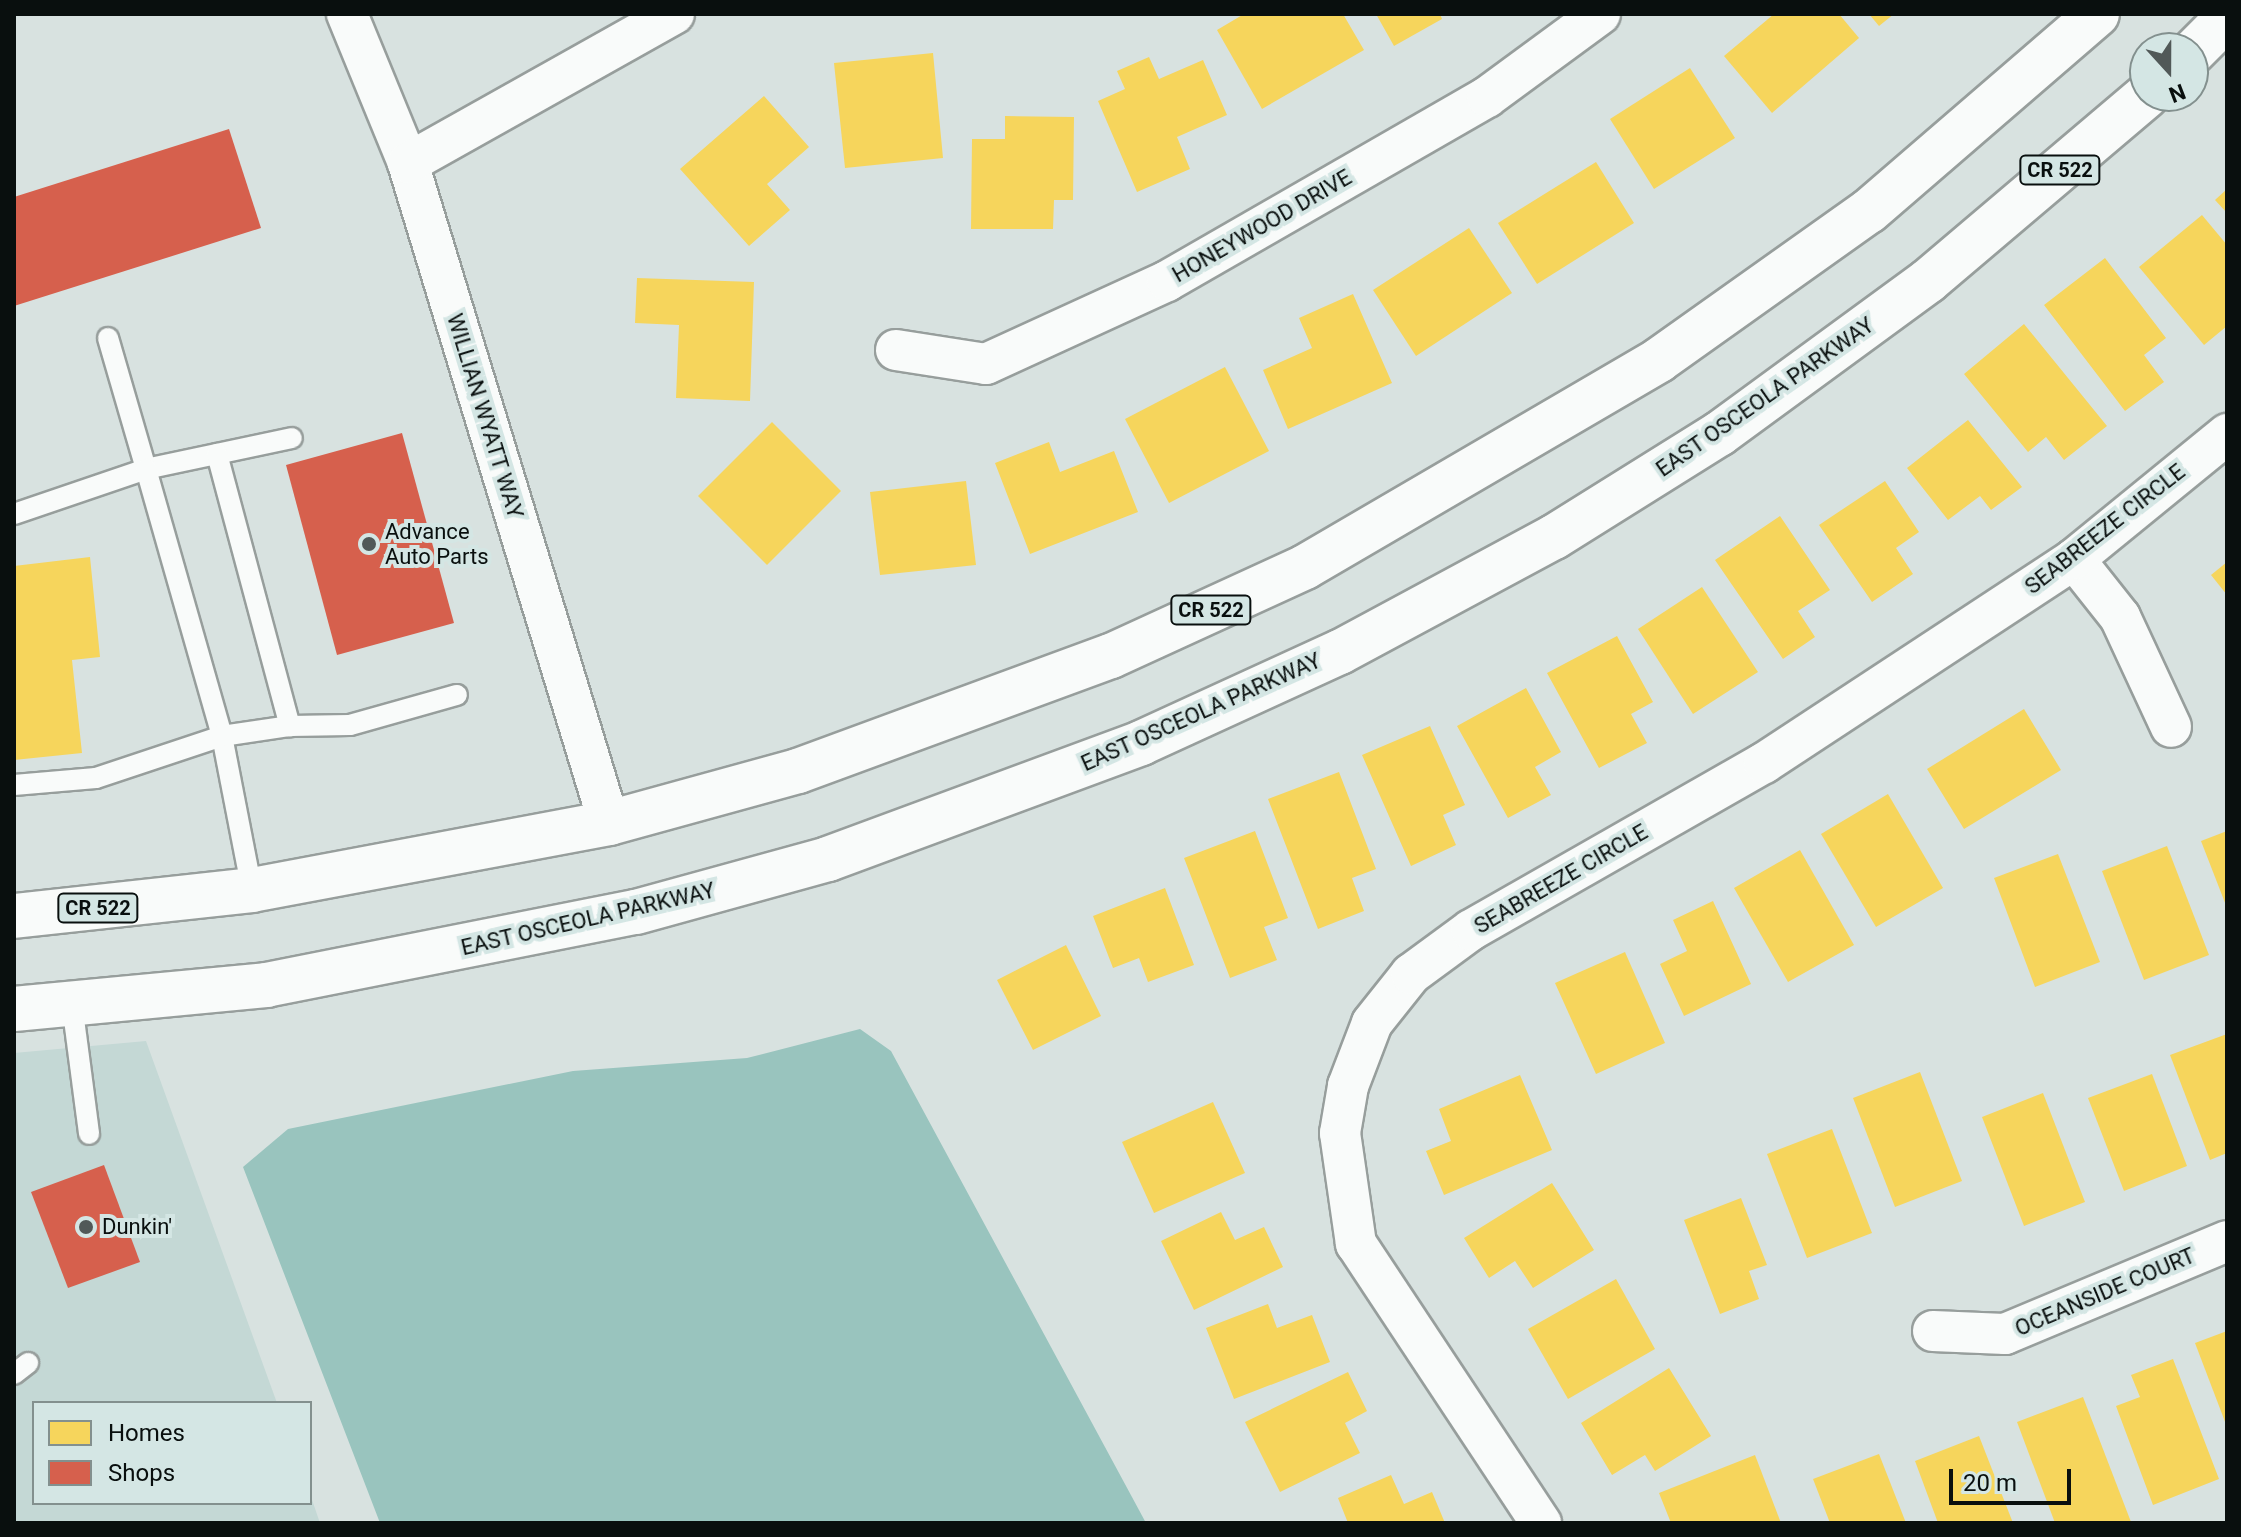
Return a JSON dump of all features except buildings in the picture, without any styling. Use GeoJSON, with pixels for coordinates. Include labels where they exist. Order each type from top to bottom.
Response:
{"type":"FeatureCollection","features":[{"type":"Feature","properties":{"kind":"main road","name":"CR 522"},"geometry":{"type":"LineString","coordinates":[[14,916],[252,890],[609,823],[798,771],[1111,656],[1305,567],[1659,360],[1869,211],[2097,14]]}},
{"type":"Feature","properties":{"kind":"main road"},"geometry":{"type":"LineString","coordinates":[[2209,36],[2227,18]]}},
{"type":"Feature","properties":{"kind":"main road","name":"EAST OSCEOLA PARKWAY"},"geometry":{"type":"LineString","coordinates":[[14,1009],[266,985],[636,912],[828,859],[1141,743],[1340,652],[1554,537],[1719,434],[1928,281],[2129,110]]}},
{"type":"Feature","properties":{"kind":"street","name":"WILLIAN WYATT WAY"},"geometry":{"type":"LineString","coordinates":[[347,14],[408,163],[609,823]]}},
{"type":"Feature","properties":{"kind":"street"},"geometry":{"type":"LineString","coordinates":[[408,163],[674,14]]}},
{"type":"Feature","properties":{"kind":"street","name":"HONEYWOOD DRIVE"},"geometry":{"type":"LineString","coordinates":[[896,350],[986,364],[1167,281],[1487,97],[1600,14]]}},
{"type":"Feature","properties":{"kind":"street","name":"SEABREEZE CIRCLE"},"geometry":{"type":"LineString","coordinates":[[1541,1523],[1356,1244],[1340,1133],[1348,1086],[1372,1023],[1411,974],[1471,930],[1764,763],[2074,559],[2227,434]]}},
{"type":"Feature","properties":{"kind":"street"},"geometry":{"type":"LineString","coordinates":[[2074,559],[2120,617],[2171,727]]}},
{"type":"Feature","properties":{"kind":"street","name":"OCEANSIDE COURT"},"geometry":{"type":"LineString","coordinates":[[1933,1331],[2005,1334],[2227,1241]]}},
{"type":"Feature","properties":{"kind":"lane"},"geometry":{"type":"LineString","coordinates":[[108,338],[222,736],[252,890]]}},
{"type":"Feature","properties":{"kind":"lane"},"geometry":{"type":"LineString","coordinates":[[14,514],[146,469],[292,438]]}},
{"type":"Feature","properties":{"kind":"lane"},"geometry":{"type":"LineString","coordinates":[[217,454],[290,726]]}},
{"type":"Feature","properties":{"kind":"lane"},"geometry":{"type":"LineString","coordinates":[[14,785],[96,778],[222,736],[290,726],[350,725],[457,695]]}},
{"type":"Feature","properties":{"kind":"lane"},"geometry":{"type":"LineString","coordinates":[[72,1004],[89,1134]]}},
{"type":"Feature","properties":{"kind":"shaded area"},"geometry":{"type":"Polygon","coordinates":[[[146,1041],[276,1401],[32,1401],[32,1505],[312,1505],[312,1500],[320,1523],[14,1523],[14,1053],[146,1041]]]}},
{"type":"Feature","properties":{"kind":"water"},"geometry":{"type":"Polygon","coordinates":[[[860,1029],[891,1051],[1146,1523],[380,1523],[243,1167],[288,1129],[573,1071],[747,1058],[860,1029]]]}},
{"type":"Feature","properties":{"kind":"place","name":"Advance Auto Parts"},"geometry":{"type":"Point","coordinates":[369,544]}},
{"type":"Feature","properties":{"kind":"place","name":"Dunkin'"},"geometry":{"type":"Point","coordinates":[86,1227]}}]}
